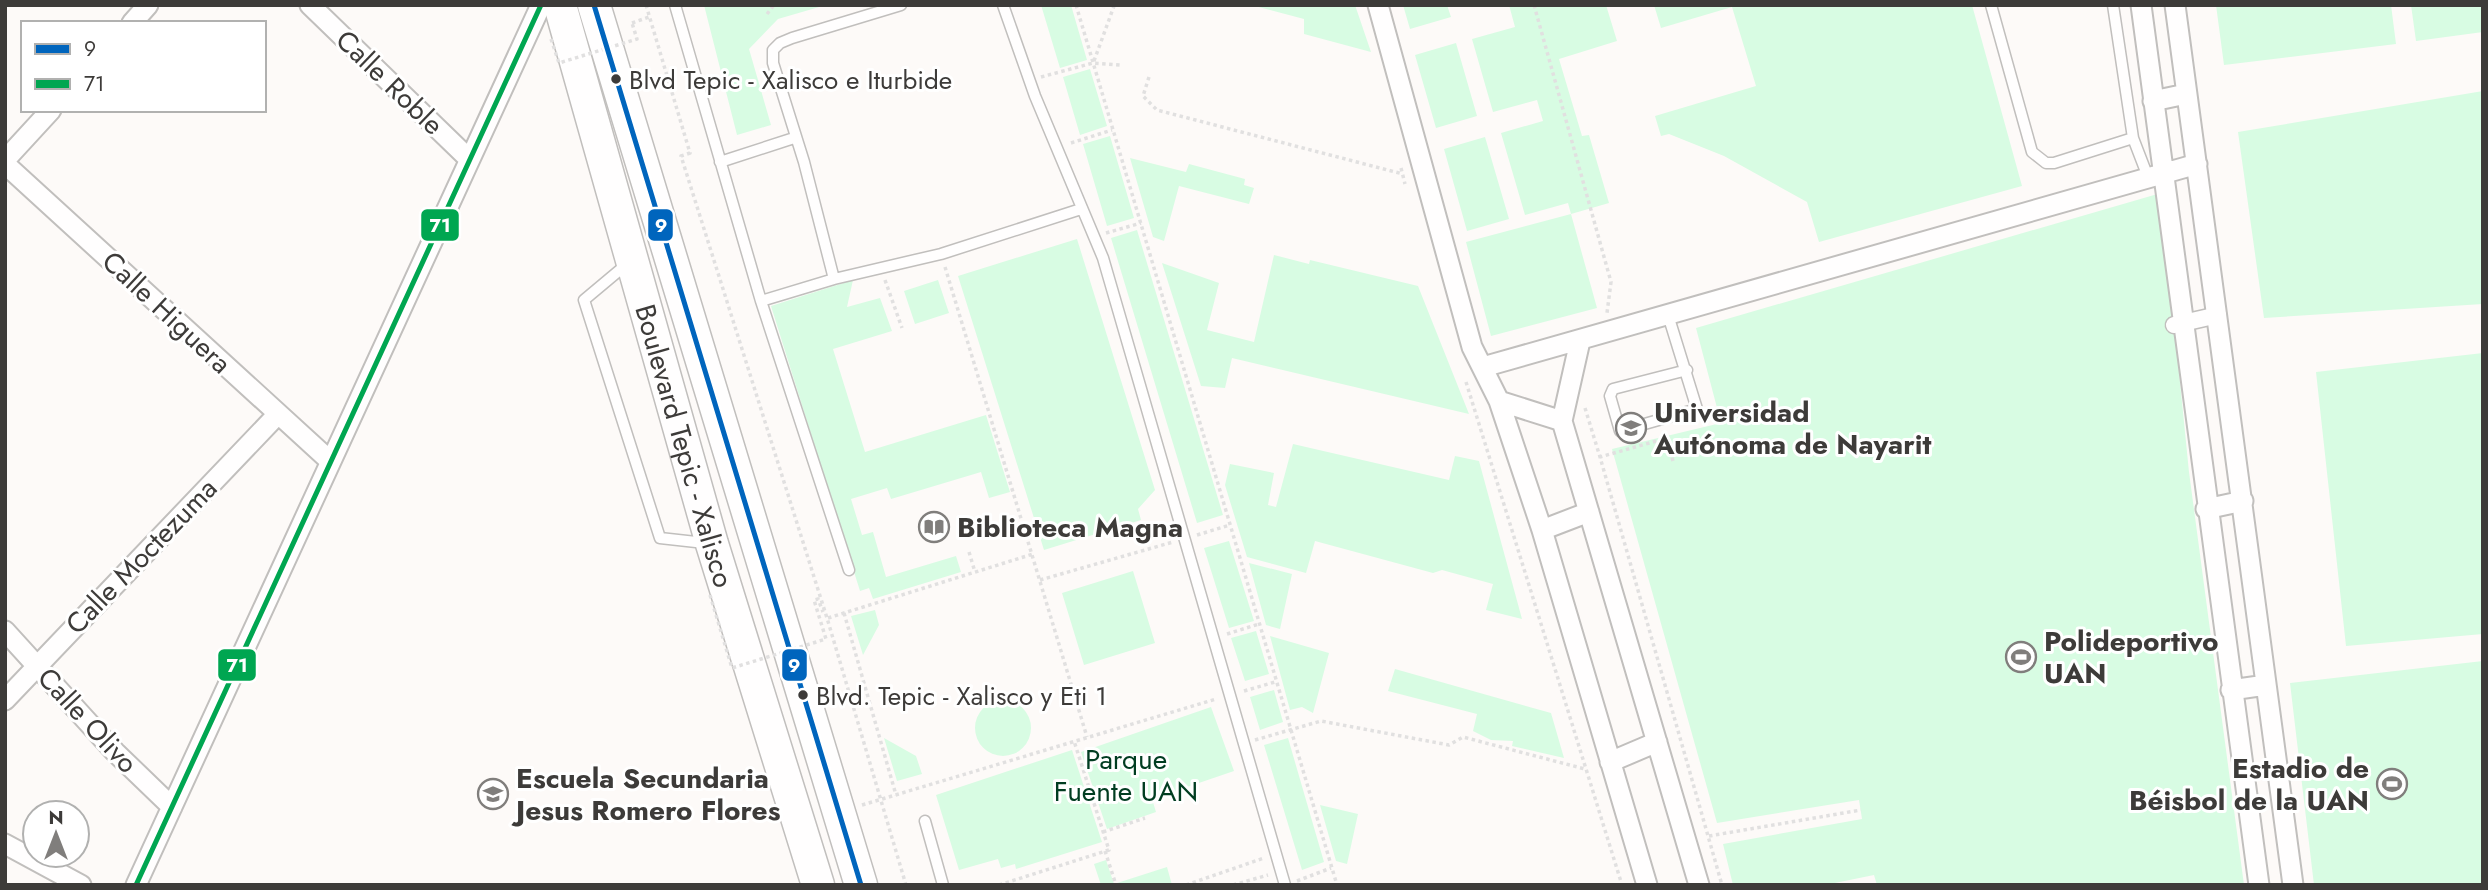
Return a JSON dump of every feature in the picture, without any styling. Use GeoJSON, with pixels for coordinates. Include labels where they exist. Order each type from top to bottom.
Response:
{"type":"FeatureCollection","features":[{"type":"Feature","properties":{"kind":"main road","name":"Boulevard Tepic - Xalisco"},"geometry":{"type":"LineString","coordinates":[[561,5],[712,544],[768,715],[818,885]]}},
{"type":"Feature","properties":{"kind":"main road","name":"Boulevard Tepic - Xalisco"},"geometry":{"type":"LineString","coordinates":[[594,5],[862,885]]}},
{"type":"Feature","properties":{"kind":"street"},"geometry":{"type":"LineString","coordinates":[[134,21],[148,5]]}},
{"type":"Feature","properties":{"kind":"street","name":"Calle Roble"},"geometry":{"type":"LineString","coordinates":[[310,5],[469,159]]}},
{"type":"Feature","properties":{"kind":"street"},"geometry":{"type":"LineString","coordinates":[[136,885],[541,5]]}},
{"type":"Feature","properties":{"kind":"street"},"geometry":{"type":"LineString","coordinates":[[1378,5],[1429,181],[1472,347],[1499,401],[1542,530],[1647,885]]}},
{"type":"Feature","properties":{"kind":"street"},"geometry":{"type":"LineString","coordinates":[[2141,5],[2157,175],[2259,885]]}},
{"type":"Feature","properties":{"kind":"street"},"geometry":{"type":"LineString","coordinates":[[2175,5],[2293,885]]}},
{"type":"Feature","properties":{"kind":"street"},"geometry":{"type":"LineString","coordinates":[[2152,101],[2186,94]]}},
{"type":"Feature","properties":{"kind":"street"},"geometry":{"type":"LineString","coordinates":[[5,162],[49,112]]}},
{"type":"Feature","properties":{"kind":"street","name":"Calle Higuera"},"geometry":{"type":"LineString","coordinates":[[5,162],[330,460]]}},
{"type":"Feature","properties":{"kind":"street"},"geometry":{"type":"LineString","coordinates":[[1483,367],[2197,164]]}},
{"type":"Feature","properties":{"kind":"street"},"geometry":{"type":"LineString","coordinates":[[2180,323],[2218,315]]}},
{"type":"Feature","properties":{"kind":"street"},"geometry":{"type":"LineString","coordinates":[[1580,341],[1562,421],[1699,885]]}},
{"type":"Feature","properties":{"kind":"street"},"geometry":{"type":"LineString","coordinates":[[1499,401],[1562,421]]}},
{"type":"Feature","properties":{"kind":"street","name":"Calle Moctezuma"},"geometry":{"type":"LineString","coordinates":[[5,700],[278,414]]}},
{"type":"Feature","properties":{"kind":"street"},"geometry":{"type":"LineString","coordinates":[[2206,509],[2243,501]]}},
{"type":"Feature","properties":{"kind":"street"},"geometry":{"type":"LineString","coordinates":[[1542,530],[1589,512]]}},
{"type":"Feature","properties":{"kind":"street","name":"Calle Olivo"},"geometry":{"type":"LineString","coordinates":[[5,631],[115,752],[172,807]]}},
{"type":"Feature","properties":{"kind":"street"},"geometry":{"type":"LineString","coordinates":[[2231,690],[2266,685]]}},
{"type":"Feature","properties":{"kind":"street"},"geometry":{"type":"LineString","coordinates":[[1610,762],[1657,742]]}},
{"type":"Feature","properties":{"kind":"street"},"geometry":{"type":"LineString","coordinates":[[5,844],[81,885]]}},
{"type":"Feature","properties":{"kind":"lane"},"geometry":{"type":"LineString","coordinates":[[675,5],[761,302],[849,570]]}},
{"type":"Feature","properties":{"kind":"lane"},"geometry":{"type":"LineString","coordinates":[[834,279],[804,162],[794,138],[773,63],[773,50],[780,43],[901,5]]}},
{"type":"Feature","properties":{"kind":"lane"},"geometry":{"type":"LineString","coordinates":[[1003,5],[1056,148],[1103,258],[1228,695],[1245,743],[1275,855],[1287,885]]}},
{"type":"Feature","properties":{"kind":"lane"},"geometry":{"type":"LineString","coordinates":[[1991,5],[2032,152],[2046,163],[2054,163],[2133,138]]}},
{"type":"Feature","properties":{"kind":"lane"},"geometry":{"type":"LineString","coordinates":[[2113,5],[2133,138],[2157,175]]}},
{"type":"Feature","properties":{"kind":"lane"},"geometry":{"type":"LineString","coordinates":[[720,162],[794,138]]}},
{"type":"Feature","properties":{"kind":"lane"},"geometry":{"type":"LineString","coordinates":[[761,302],[834,279],[941,254],[1081,209]]}},
{"type":"Feature","properties":{"kind":"lane"},"geometry":{"type":"LineString","coordinates":[[633,259],[583,300],[660,538],[712,544]]}},
{"type":"Feature","properties":{"kind":"lane"},"geometry":{"type":"LineString","coordinates":[[1668,315],[1686,370],[1697,409],[1619,431],[1610,396],[1613,389],[1686,370]]}},
{"type":"Feature","properties":{"kind":"lane"},"geometry":{"type":"LineString","coordinates":[[768,715],[766,738],[809,885]]}},
{"type":"Feature","properties":{"kind":"lane"},"geometry":{"type":"LineString","coordinates":[[925,821],[943,885]]}},
{"type":"Feature","properties":{"kind":"path"},"geometry":{"type":"LineString","coordinates":[[646,5],[690,153],[681,156],[824,612]]}},
{"type":"Feature","properties":{"kind":"path"},"geometry":{"type":"LineString","coordinates":[[767,14],[774,5]]}},
{"type":"Feature","properties":{"kind":"path"},"geometry":{"type":"LineString","coordinates":[[1076,5],[1337,885]]}},
{"type":"Feature","properties":{"kind":"path"},"geometry":{"type":"LineString","coordinates":[[1534,5],[1611,282],[1605,334]]}},
{"type":"Feature","properties":{"kind":"path"},"geometry":{"type":"LineString","coordinates":[[1093,63],[1114,6]]}},
{"type":"Feature","properties":{"kind":"path"},"geometry":{"type":"LineString","coordinates":[[551,39],[559,63],[637,39],[632,23],[649,17]]}},
{"type":"Feature","properties":{"kind":"path"},"geometry":{"type":"LineString","coordinates":[[1030,80],[1093,63],[1121,65]]}},
{"type":"Feature","properties":{"kind":"path"},"geometry":{"type":"LineString","coordinates":[[1149,77],[1143,96],[1157,110],[1429,181]]}},
{"type":"Feature","properties":{"kind":"path"},"geometry":{"type":"LineString","coordinates":[[1056,148],[1112,130]]}},
{"type":"Feature","properties":{"kind":"path"},"geometry":{"type":"LineString","coordinates":[[1400,161],[1406,186]]}},
{"type":"Feature","properties":{"kind":"path"},"geometry":{"type":"LineString","coordinates":[[1093,237],[1141,223]]}},
{"type":"Feature","properties":{"kind":"path"},"geometry":{"type":"LineString","coordinates":[[941,254],[1087,737]]}},
{"type":"Feature","properties":{"kind":"path"},"geometry":{"type":"LineString","coordinates":[[881,269],[902,328]]}},
{"type":"Feature","properties":{"kind":"path"},"geometry":{"type":"LineString","coordinates":[[1463,372],[1622,885]]}},
{"type":"Feature","properties":{"kind":"path"},"geometry":{"type":"LineString","coordinates":[[1584,404],[1723,885]]}},
{"type":"Feature","properties":{"kind":"path"},"geometry":{"type":"LineString","coordinates":[[1600,457],[1667,438],[1673,461]]}},
{"type":"Feature","properties":{"kind":"path"},"geometry":{"type":"LineString","coordinates":[[1040,580],[1231,524]]}},
{"type":"Feature","properties":{"kind":"path"},"geometry":{"type":"LineString","coordinates":[[969,552],[975,572]]}},
{"type":"Feature","properties":{"kind":"path"},"geometry":{"type":"LineString","coordinates":[[827,618],[1032,554]]}},
{"type":"Feature","properties":{"kind":"path"},"geometry":{"type":"LineString","coordinates":[[710,595],[732,668],[826,639],[814,600],[818,599],[827,618],[906,885]]}},
{"type":"Feature","properties":{"kind":"path"},"geometry":{"type":"LineString","coordinates":[[844,613],[895,795]]}},
{"type":"Feature","properties":{"kind":"path"},"geometry":{"type":"LineString","coordinates":[[1212,639],[1259,624]]}},
{"type":"Feature","properties":{"kind":"path"},"geometry":{"type":"LineString","coordinates":[[839,812],[1275,682]]}},
{"type":"Feature","properties":{"kind":"path"},"geometry":{"type":"LineString","coordinates":[[1245,743],[1289,728],[1321,721],[1449,745],[1463,737],[1585,769]]}},
{"type":"Feature","properties":{"kind":"path"},"geometry":{"type":"LineString","coordinates":[[999,885],[1109,850],[1074,741]]}},
{"type":"Feature","properties":{"kind":"path"},"geometry":{"type":"LineString","coordinates":[[1709,836],[1861,810]]}},
{"type":"Feature","properties":{"kind":"path"},"geometry":{"type":"LineString","coordinates":[[1103,832],[1145,818]]}},
{"type":"Feature","properties":{"kind":"path"},"geometry":{"type":"LineString","coordinates":[[1105,851],[1116,885]]}},
{"type":"Feature","properties":{"kind":"path"},"geometry":{"type":"LineString","coordinates":[[1186,885],[1275,855]]}},
{"type":"Feature","properties":{"kind":"path"},"geometry":{"type":"LineString","coordinates":[[1287,885],[1332,868]]}},
{"type":"Feature","properties":{"kind":"path"},"geometry":{"type":"LineString","coordinates":[[1233,885],[1282,870]]}},
{"type":"Feature","properties":{"kind":"green space"},"geometry":{"type":"Polygon","coordinates":[[[704,5],[826,5],[778,19],[749,49],[771,125],[737,135],[704,5]]]}},
{"type":"Feature","properties":{"kind":"green space"},"geometry":{"type":"Polygon","coordinates":[[[1041,5],[1071,5],[1087,60],[1060,68],[1041,5]]]}},
{"type":"Feature","properties":{"kind":"green space"},"geometry":{"type":"Polygon","coordinates":[[[1251,5],[1355,5],[1371,52],[1304,34],[1304,19],[1251,5]]]}},
{"type":"Feature","properties":{"kind":"green space"},"geometry":{"type":"Polygon","coordinates":[[[1403,5],[1447,5],[1451,17],[1410,29],[1403,5]]]}},
{"type":"Feature","properties":{"kind":"green space"},"geometry":{"type":"Polygon","coordinates":[[[1509,5],[1606,5],[1617,41],[1559,59],[1582,136],[1589,135],[1609,203],[1571,214],[1568,203],[1525,215],[1501,133],[1543,121],[1537,100],[1493,112],[1472,39],[1515,27],[1509,5]]]}},
{"type":"Feature","properties":{"kind":"green space"},"geometry":{"type":"Polygon","coordinates":[[[1654,5],[1972,5],[2022,186],[1819,242],[1807,202],[1724,156],[1669,134],[1661,136],[1655,116],[1756,86],[1732,7],[1661,28],[1654,5]]]}},
{"type":"Feature","properties":{"kind":"green space"},"geometry":{"type":"Polygon","coordinates":[[[2216,5],[2391,5],[2396,44],[2224,65],[2216,5]]]}},
{"type":"Feature","properties":{"kind":"green space"},"geometry":{"type":"Polygon","coordinates":[[[2411,5],[2483,5],[2483,32],[2416,41],[2411,5]]]}},
{"type":"Feature","properties":{"kind":"green space"},"geometry":{"type":"Polygon","coordinates":[[[1456,43],[1477,116],[1436,128],[1415,55],[1456,43]]]}},
{"type":"Feature","properties":{"kind":"green space"},"geometry":{"type":"Polygon","coordinates":[[[1090,69],[1107,126],[1080,135],[1063,77],[1090,69]]]}},
{"type":"Feature","properties":{"kind":"green space"},"geometry":{"type":"Polygon","coordinates":[[[2483,91],[2483,304],[2264,318],[2238,132],[2483,91]]]}},
{"type":"Feature","properties":{"kind":"green space"},"geometry":{"type":"Polygon","coordinates":[[[1110,136],[1134,218],[1107,226],[1083,144],[1110,136]]]}},
{"type":"Feature","properties":{"kind":"green space"},"geometry":{"type":"Polygon","coordinates":[[[1485,137],[1509,219],[1467,231],[1444,149],[1485,137]]]}},
{"type":"Feature","properties":{"kind":"green space"},"geometry":{"type":"Polygon","coordinates":[[[1130,158],[1186,172],[1189,164],[1245,179],[1244,185],[1254,188],[1249,204],[1179,186],[1164,241],[1153,237],[1130,158]]]}},
{"type":"Feature","properties":{"kind":"green space"},"geometry":{"type":"Polygon","coordinates":[[[2161,193],[2189,472],[2244,885],[1877,885],[1874,875],[1825,885],[1733,885],[1723,844],[1862,819],[1859,800],[1717,823],[1612,449],[1721,423],[1696,328],[2161,193]]]}},
{"type":"Feature","properties":{"kind":"green space"},"geometry":{"type":"Polygon","coordinates":[[[1571,214],[1597,308],[1491,336],[1466,242],[1571,214]]]}},
{"type":"Feature","properties":{"kind":"green space"},"geometry":{"type":"Polygon","coordinates":[[[1137,230],[1223,515],[1197,523],[1111,238],[1137,230]]]}},
{"type":"Feature","properties":{"kind":"green space"},"geometry":{"type":"Polygon","coordinates":[[[1077,239],[1155,490],[1138,509],[1141,520],[1044,550],[958,276],[1077,239]]]}},
{"type":"Feature","properties":{"kind":"green space"},"geometry":{"type":"Polygon","coordinates":[[[1274,255],[1309,264],[1310,260],[1418,286],[1469,414],[1232,358],[1225,388],[1201,386],[1162,263],[1219,283],[1207,330],[1254,342],[1274,255]]]}},
{"type":"Feature","properties":{"kind":"green space"},"geometry":{"type":"Polygon","coordinates":[[[853,280],[847,307],[880,298],[892,331],[833,349],[865,452],[986,415],[1010,492],[989,498],[981,472],[891,499],[887,488],[851,499],[862,535],[873,532],[886,577],[956,556],[961,572],[873,599],[869,588],[860,591],[771,306],[853,280]]]}},
{"type":"Feature","properties":{"kind":"green space"},"geometry":{"type":"Polygon","coordinates":[[[938,280],[949,313],[915,324],[904,291],[938,280]]]}},
{"type":"Feature","properties":{"kind":"green space"},"geometry":{"type":"Polygon","coordinates":[[[2483,353],[2483,634],[2346,646],[2316,372],[2483,353]]]}},
{"type":"Feature","properties":{"kind":"green space"},"geometry":{"type":"Polygon","coordinates":[[[1293,444],[1449,480],[1455,456],[1479,461],[1522,619],[1486,610],[1493,584],[1442,570],[1433,573],[1315,541],[1306,573],[1247,557],[1225,485],[1230,464],[1274,473],[1268,505],[1276,507],[1293,444]]]}},
{"type":"Feature","properties":{"kind":"green space"},"geometry":{"type":"Polygon","coordinates":[[[1229,541],[1254,621],[1229,628],[1204,548],[1229,541]]]}},
{"type":"Feature","properties":{"kind":"green space"},"geometry":{"type":"Polygon","coordinates":[[[1249,563],[1292,574],[1280,629],[1266,625],[1249,563]]]}},
{"type":"Feature","properties":{"kind":"green space"},"geometry":{"type":"Polygon","coordinates":[[[1133,571],[1155,643],[1084,665],[1062,593],[1133,571]]]}},
{"type":"Feature","properties":{"kind":"green space"},"geometry":{"type":"Polygon","coordinates":[[[875,610],[879,625],[863,655],[851,616],[875,610]]]}},
{"type":"Feature","properties":{"kind":"green space"},"geometry":{"type":"Polygon","coordinates":[[[1256,631],[1269,674],[1245,681],[1231,638],[1256,631]]]}},
{"type":"Feature","properties":{"kind":"green space"},"geometry":{"type":"Polygon","coordinates":[[[1270,636],[1329,653],[1313,713],[1302,707],[1290,710],[1270,636]]]}},
{"type":"Feature","properties":{"kind":"green space","name":"Estadio de Béisbol de la UAN"},"geometry":{"type":"Polygon","coordinates":[[[2483,661],[2483,885],[2314,885],[2290,683],[2483,661]]]}},
{"type":"Feature","properties":{"kind":"green space"},"geometry":{"type":"Polygon","coordinates":[[[1395,669],[1551,713],[1564,758],[1512,746],[1513,741],[1491,740],[1473,731],[1477,714],[1388,691],[1395,669]]]}},
{"type":"Feature","properties":{"kind":"green space"},"geometry":{"type":"Polygon","coordinates":[[[1274,690],[1283,722],[1260,730],[1250,697],[1274,690]]]}},
{"type":"Feature","properties":{"kind":"green space"},"geometry":{"type":"Polygon","coordinates":[[[1003,700],[1014,702],[1023,708],[1029,717],[1029,739],[1023,748],[1014,754],[1003,756],[992,754],[983,748],[977,739],[975,728],[977,717],[983,708],[992,702],[1003,700]]]}},
{"type":"Feature","properties":{"kind":"green space","name":"Parque Fuente UAN"},"geometry":{"type":"Polygon","coordinates":[[[1211,707],[1234,771],[1152,799],[1156,812],[1107,829],[1081,752],[1211,707]]]}},
{"type":"Feature","properties":{"kind":"green space"},"geometry":{"type":"Polygon","coordinates":[[[884,738],[916,756],[922,774],[897,781],[884,738]]]}},
{"type":"Feature","properties":{"kind":"green space"},"geometry":{"type":"Polygon","coordinates":[[[1288,738],[1324,862],[1302,870],[1264,745],[1288,738]]]}},
{"type":"Feature","properties":{"kind":"green space"},"geometry":{"type":"Polygon","coordinates":[[[1072,750],[1102,842],[1016,869],[1015,864],[1001,868],[998,859],[959,870],[936,795],[1072,750]]]}},
{"type":"Feature","properties":{"kind":"green space"},"geometry":{"type":"Polygon","coordinates":[[[1320,805],[1358,814],[1347,864],[1336,861],[1320,805]]]}},
{"type":"Feature","properties":{"kind":"green space"},"geometry":{"type":"Polygon","coordinates":[[[1106,860],[1114,884],[1167,867],[1172,885],[1101,885],[1094,864],[1106,860]]]}},
{"type":"Feature","properties":{"kind":"transit line","name":"71"},"geometry":{"type":"LineString","coordinates":[[136,885],[541,5]]}},
{"type":"Feature","properties":{"kind":"transit line","name":"9"},"geometry":{"type":"LineString","coordinates":[[594,5],[861,885]]}},
{"type":"Feature","properties":{"kind":"place","name":"Blvd Tepic - Xalisco e Iturbide"},"geometry":{"type":"Point","coordinates":[616,79]}},
{"type":"Feature","properties":{"kind":"place","name":"Universidad Autónoma de Nayarit"},"geometry":{"type":"Point","coordinates":[1631,428]}},
{"type":"Feature","properties":{"kind":"place","name":"Biblioteca Magna"},"geometry":{"type":"Point","coordinates":[934,527]}},
{"type":"Feature","properties":{"kind":"place","name":"Polideportivo UAN"},"geometry":{"type":"Point","coordinates":[2021,657]}},
{"type":"Feature","properties":{"kind":"place","name":"Blvd. Tepic - Xalisco y Eti 1"},"geometry":{"type":"Point","coordinates":[803,695]}},
{"type":"Feature","properties":{"kind":"place","name":"Estadio de Béisbol de la UAN"},"geometry":{"type":"Point","coordinates":[2392,784]}},
{"type":"Feature","properties":{"kind":"place","name":"Escuela Secundaria Jesus Romero Flores"},"geometry":{"type":"Point","coordinates":[493,794]}}]}
